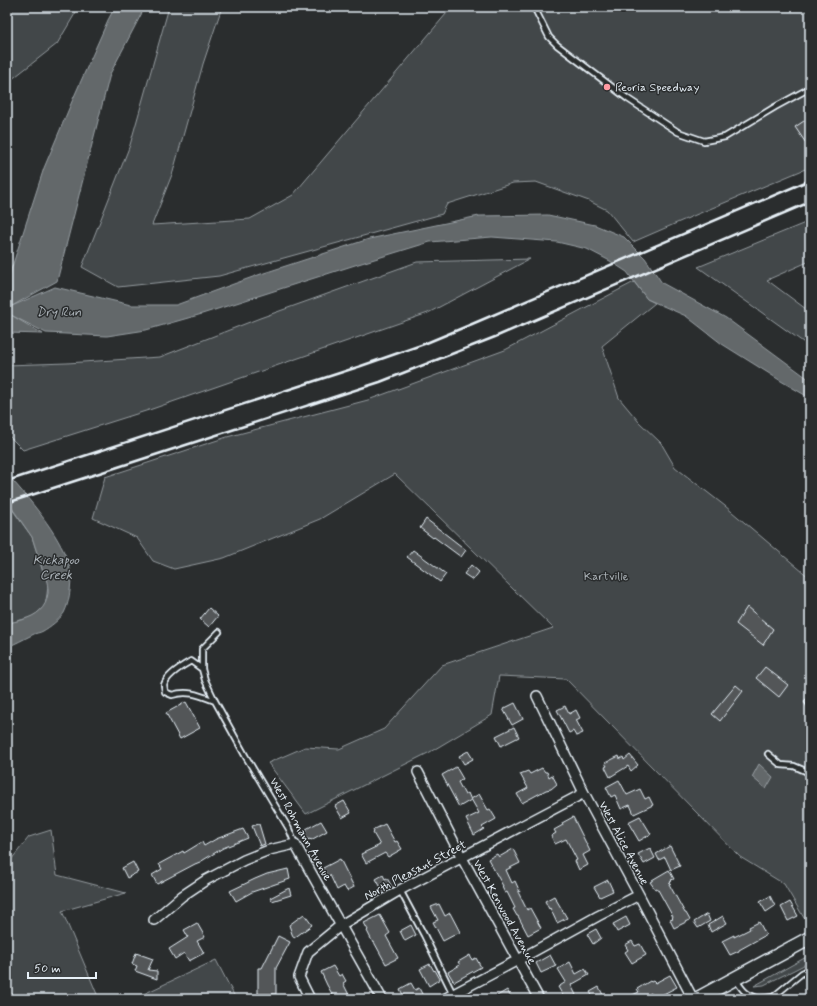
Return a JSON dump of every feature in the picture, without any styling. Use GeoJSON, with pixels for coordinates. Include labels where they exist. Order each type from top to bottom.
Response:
{"type":"FeatureCollection","features":[{"type":"Feature","properties":{"kind":"street","name":"West Alice Avenue"},"geometry":{"type":"LineString","coordinates":[[537,696],[584,793],[694,999]]}},
{"type":"Feature","properties":{"kind":"street","name":"West Kenwood Avenue"},"geometry":{"type":"LineString","coordinates":[[418,772],[462,858],[538,999]]}},
{"type":"Feature","properties":{"kind":"street","name":"North Pleasant Street"},"geometry":{"type":"LineString","coordinates":[[310,999],[300,977],[308,952],[341,925],[400,890],[584,793]]}},
{"type":"Feature","properties":{"kind":"street"},"geometry":{"type":"LineString","coordinates":[[154,920],[182,896],[206,880],[244,860],[269,850],[295,844]]}},
{"type":"Feature","properties":{"kind":"street","name":"West Rohmann Avenue"},"geometry":{"type":"LineString","coordinates":[[295,844],[382,999]]}},
{"type":"Feature","properties":{"kind":"street"},"geometry":{"type":"LineString","coordinates":[[444,999],[639,895]]}},
{"type":"Feature","properties":{"kind":"street"},"geometry":{"type":"LineString","coordinates":[[697,999],[810,938]]}},
{"type":"Feature","properties":{"kind":"lane"},"geometry":{"type":"LineString","coordinates":[[535,7],[549,37],[557,45],[628,99],[678,132],[704,141],[725,137],[810,88]]}},
{"type":"Feature","properties":{"kind":"lane","name":"West Rohmann Avenue"},"geometry":{"type":"LineString","coordinates":[[219,632],[202,649],[202,669],[205,680],[250,764],[289,829],[295,844]]}},
{"type":"Feature","properties":{"kind":"lane"},"geometry":{"type":"LineString","coordinates":[[202,669],[191,662],[182,666],[171,675],[164,685],[165,692],[172,695],[180,693],[194,693],[215,701]]}},
{"type":"Feature","properties":{"kind":"lane"},"geometry":{"type":"LineString","coordinates":[[768,754],[781,765],[794,766],[810,773]]}},
{"type":"Feature","properties":{"kind":"lane"},"geometry":{"type":"LineString","coordinates":[[400,890],[453,994]]}},
{"type":"Feature","properties":{"kind":"lane"},"geometry":{"type":"LineString","coordinates":[[736,978],[749,996],[760,999],[773,998],[802,973],[810,969]]}},
{"type":"Feature","properties":{"kind":"green space"},"geometry":{"type":"Polygon","coordinates":[[[7,7],[79,7],[57,44],[7,83],[7,7]]]}},
{"type":"Feature","properties":{"kind":"green space","name":"Peoria Speedway"},"geometry":{"type":"Polygon","coordinates":[[[169,7],[222,7],[203,64],[173,172],[152,225],[250,219],[293,195],[452,7],[810,7],[810,167],[633,242],[607,210],[589,201],[536,182],[513,183],[447,204],[442,214],[219,276],[118,287],[82,267],[130,145],[169,7]]]}},
{"type":"Feature","properties":{"kind":"green space"},"geometry":{"type":"Polygon","coordinates":[[[810,221],[810,261],[767,280],[810,312],[810,347],[698,267],[810,221]]]}},
{"type":"Feature","properties":{"kind":"green space"},"geometry":{"type":"Polygon","coordinates":[[[530,259],[428,313],[152,409],[23,450],[7,434],[7,365],[160,357],[260,318],[417,262],[530,259]]]}},
{"type":"Feature","properties":{"kind":"green space","name":"Kartville"},"geometry":{"type":"Polygon","coordinates":[[[634,282],[647,299],[655,303],[602,346],[619,398],[639,422],[661,443],[675,467],[725,506],[810,578],[810,915],[804,918],[784,884],[740,857],[566,679],[499,676],[492,715],[430,752],[306,814],[268,763],[305,747],[339,749],[384,729],[442,665],[553,628],[395,474],[320,519],[224,558],[174,569],[153,561],[137,538],[93,518],[105,477],[227,437],[368,400],[505,350],[634,282]]]}},
{"type":"Feature","properties":{"kind":"green space"},"geometry":{"type":"Polygon","coordinates":[[[9,505],[32,537],[48,585],[45,606],[31,617],[7,624],[7,506],[9,505]]]}},
{"type":"Feature","properties":{"kind":"green space"},"geometry":{"type":"Polygon","coordinates":[[[51,830],[57,875],[126,893],[62,911],[99,999],[7,999],[7,865],[29,837],[51,830]]]}},
{"type":"Feature","properties":{"kind":"green space"},"geometry":{"type":"Polygon","coordinates":[[[810,955],[810,962],[764,985],[754,986],[810,955]]]}},
{"type":"Feature","properties":{"kind":"green space"},"geometry":{"type":"Polygon","coordinates":[[[216,960],[236,999],[133,999],[216,960]]]}},
{"type":"Feature","properties":{"kind":"water","name":"Dry Run"},"geometry":{"type":"Polygon","coordinates":[[[115,7],[145,7],[110,74],[57,281],[10,307],[55,287],[131,305],[176,305],[261,274],[369,239],[479,216],[548,215],[595,225],[624,237],[645,258],[662,283],[726,318],[810,380],[810,398],[722,344],[686,316],[647,299],[627,272],[610,261],[587,249],[557,242],[492,237],[430,242],[202,314],[146,330],[107,336],[46,333],[11,315],[43,334],[7,333],[7,288],[11,270],[44,168],[73,99],[115,7]]]}},
{"type":"Feature","properties":{"kind":"water","name":"Kickapoo Creek"},"geometry":{"type":"Polygon","coordinates":[[[7,474],[25,494],[51,529],[69,565],[71,582],[66,608],[60,618],[42,632],[33,634],[7,647],[7,624],[22,620],[40,611],[47,599],[48,593],[46,580],[32,537],[7,501],[7,474]]]}},
{"type":"Feature","properties":{"kind":"water"},"geometry":{"type":"Polygon","coordinates":[[[759,764],[773,777],[766,789],[752,777],[759,764]]]}},
{"type":"Feature","properties":{"kind":"building"},"geometry":{"type":"Polygon","coordinates":[[[810,117],[810,149],[795,127],[810,117]]]}},
{"type":"Feature","properties":{"kind":"building"},"geometry":{"type":"Polygon","coordinates":[[[426,519],[466,550],[461,557],[420,528],[426,519]]]}},
{"type":"Feature","properties":{"kind":"building"},"geometry":{"type":"Polygon","coordinates":[[[413,550],[446,574],[440,582],[407,557],[413,550]]]}},
{"type":"Feature","properties":{"kind":"building"},"geometry":{"type":"Polygon","coordinates":[[[471,565],[479,572],[473,580],[464,574],[471,565]]]}},
{"type":"Feature","properties":{"kind":"building"},"geometry":{"type":"Polygon","coordinates":[[[747,607],[773,629],[763,645],[736,624],[747,607]]]}},
{"type":"Feature","properties":{"kind":"building"},"geometry":{"type":"Polygon","coordinates":[[[209,608],[218,616],[209,627],[200,619],[209,608]]]}},
{"type":"Feature","properties":{"kind":"building"},"geometry":{"type":"Polygon","coordinates":[[[765,667],[788,685],[779,697],[756,678],[765,667]]]}},
{"type":"Feature","properties":{"kind":"building"},"geometry":{"type":"Polygon","coordinates":[[[736,685],[743,691],[720,721],[712,714],[736,685]]]}},
{"type":"Feature","properties":{"kind":"building"},"geometry":{"type":"Polygon","coordinates":[[[186,702],[200,728],[180,739],[166,713],[186,702]]]}},
{"type":"Feature","properties":{"kind":"building"},"geometry":{"type":"Polygon","coordinates":[[[515,703],[523,719],[512,725],[503,709],[515,703]]]}},
{"type":"Feature","properties":{"kind":"building"},"geometry":{"type":"Polygon","coordinates":[[[565,706],[569,714],[576,710],[580,718],[576,720],[583,733],[576,736],[573,731],[569,733],[557,710],[565,706]]]}},
{"type":"Feature","properties":{"kind":"building"},"geometry":{"type":"Polygon","coordinates":[[[514,727],[519,737],[501,746],[496,736],[514,727]]]}},
{"type":"Feature","properties":{"kind":"building"},"geometry":{"type":"Polygon","coordinates":[[[468,751],[473,759],[464,764],[459,756],[468,751]]]}},
{"type":"Feature","properties":{"kind":"building"},"geometry":{"type":"Polygon","coordinates":[[[630,755],[638,765],[631,771],[628,766],[610,777],[605,767],[607,766],[605,763],[619,756],[620,759],[623,757],[624,760],[630,755]]]}},
{"type":"Feature","properties":{"kind":"building"},"geometry":{"type":"Polygon","coordinates":[[[456,767],[463,779],[458,782],[465,795],[468,793],[471,800],[459,807],[442,775],[456,767]]]}},
{"type":"Feature","properties":{"kind":"building"},"geometry":{"type":"Polygon","coordinates":[[[542,768],[545,772],[547,772],[549,777],[552,775],[557,784],[551,789],[546,790],[522,803],[517,794],[528,788],[520,774],[528,771],[530,774],[542,768]]]}},
{"type":"Feature","properties":{"kind":"building"},"geometry":{"type":"Polygon","coordinates":[[[619,780],[627,795],[640,789],[645,799],[649,797],[653,805],[634,814],[630,805],[621,809],[615,795],[611,797],[606,787],[619,780]]]}},
{"type":"Feature","properties":{"kind":"building"},"geometry":{"type":"Polygon","coordinates":[[[479,794],[488,810],[490,809],[496,819],[482,827],[484,829],[474,835],[466,819],[479,813],[471,799],[479,794]]]}},
{"type":"Feature","properties":{"kind":"building"},"geometry":{"type":"Polygon","coordinates":[[[344,801],[351,813],[342,818],[335,806],[344,801]]]}},
{"type":"Feature","properties":{"kind":"building"},"geometry":{"type":"Polygon","coordinates":[[[640,816],[651,834],[639,841],[628,822],[640,816]]]}},
{"type":"Feature","properties":{"kind":"building"},"geometry":{"type":"Polygon","coordinates":[[[573,817],[590,851],[583,855],[588,865],[579,870],[575,861],[577,860],[566,839],[555,844],[551,836],[556,833],[554,830],[563,825],[562,823],[573,817]]]}},
{"type":"Feature","properties":{"kind":"building"},"geometry":{"type":"Polygon","coordinates":[[[321,821],[327,831],[311,840],[308,840],[304,832],[306,829],[321,821]]]}},
{"type":"Feature","properties":{"kind":"building"},"geometry":{"type":"Polygon","coordinates":[[[259,824],[265,844],[260,846],[252,826],[259,824]]]}},
{"type":"Feature","properties":{"kind":"building"},"geometry":{"type":"Polygon","coordinates":[[[385,824],[395,842],[397,841],[402,849],[388,857],[385,853],[366,863],[361,854],[380,845],[373,833],[373,830],[385,824]]]}},
{"type":"Feature","properties":{"kind":"building"},"geometry":{"type":"Polygon","coordinates":[[[243,829],[248,838],[223,848],[200,862],[157,884],[152,875],[162,869],[159,864],[183,851],[184,853],[202,842],[204,846],[216,839],[243,829]]]}},
{"type":"Feature","properties":{"kind":"building"},"geometry":{"type":"Polygon","coordinates":[[[670,846],[680,866],[671,870],[665,857],[659,860],[656,854],[670,846]]]}},
{"type":"Feature","properties":{"kind":"building"},"geometry":{"type":"Polygon","coordinates":[[[650,848],[655,858],[644,864],[638,854],[650,848]]]}},
{"type":"Feature","properties":{"kind":"building"},"geometry":{"type":"Polygon","coordinates":[[[513,849],[520,863],[506,870],[512,883],[515,881],[520,892],[518,892],[527,910],[530,908],[541,928],[528,935],[513,909],[515,908],[507,892],[505,893],[502,887],[503,886],[488,859],[497,854],[499,857],[513,849]]]}},
{"type":"Feature","properties":{"kind":"building"},"geometry":{"type":"Polygon","coordinates":[[[340,859],[354,887],[347,891],[344,886],[337,890],[330,875],[327,876],[323,868],[340,859]]]}},
{"type":"Feature","properties":{"kind":"building"},"geometry":{"type":"Polygon","coordinates":[[[133,862],[138,872],[127,878],[122,868],[133,862]]]}},
{"type":"Feature","properties":{"kind":"building"},"geometry":{"type":"Polygon","coordinates":[[[288,869],[290,879],[252,892],[236,901],[230,891],[267,874],[288,869]]]}},
{"type":"Feature","properties":{"kind":"building"},"geometry":{"type":"Polygon","coordinates":[[[669,870],[674,879],[671,880],[671,883],[669,884],[690,920],[674,928],[670,920],[673,919],[673,917],[657,888],[655,889],[650,882],[669,870]]]}},
{"type":"Feature","properties":{"kind":"building"},"geometry":{"type":"Polygon","coordinates":[[[383,875],[385,879],[387,878],[392,887],[383,891],[376,879],[383,875]]]}},
{"type":"Feature","properties":{"kind":"building"},"geometry":{"type":"Polygon","coordinates":[[[608,880],[613,891],[600,897],[594,887],[608,880]]]}},
{"type":"Feature","properties":{"kind":"building"},"geometry":{"type":"Polygon","coordinates":[[[289,888],[291,895],[272,901],[270,898],[289,888]]]}},
{"type":"Feature","properties":{"kind":"building"},"geometry":{"type":"Polygon","coordinates":[[[554,896],[567,918],[557,923],[545,901],[554,896]]]}},
{"type":"Feature","properties":{"kind":"building"},"geometry":{"type":"Polygon","coordinates":[[[770,896],[775,906],[766,912],[760,902],[770,896]]]}},
{"type":"Feature","properties":{"kind":"building"},"geometry":{"type":"Polygon","coordinates":[[[790,902],[798,916],[788,921],[781,907],[790,902]]]}},
{"type":"Feature","properties":{"kind":"building"},"geometry":{"type":"Polygon","coordinates":[[[439,904],[445,916],[450,913],[460,932],[443,941],[433,922],[438,920],[431,907],[439,904]]]}},
{"type":"Feature","properties":{"kind":"building"},"geometry":{"type":"Polygon","coordinates":[[[304,914],[312,925],[294,938],[289,925],[304,914]]]}},
{"type":"Feature","properties":{"kind":"building"},"geometry":{"type":"Polygon","coordinates":[[[707,914],[710,921],[698,928],[694,922],[707,914]]]}},
{"type":"Feature","properties":{"kind":"building"},"geometry":{"type":"Polygon","coordinates":[[[380,915],[390,933],[386,936],[398,958],[386,964],[374,942],[373,943],[364,923],[380,915]]]}},
{"type":"Feature","properties":{"kind":"building"},"geometry":{"type":"Polygon","coordinates":[[[723,916],[727,923],[711,932],[708,925],[723,916]]]}},
{"type":"Feature","properties":{"kind":"building"},"geometry":{"type":"Polygon","coordinates":[[[626,917],[630,925],[617,932],[613,924],[626,917]]]}},
{"type":"Feature","properties":{"kind":"building"},"geometry":{"type":"Polygon","coordinates":[[[759,922],[766,935],[730,955],[722,941],[750,929],[749,927],[759,922]]]}},
{"type":"Feature","properties":{"kind":"building"},"geometry":{"type":"Polygon","coordinates":[[[197,923],[205,937],[197,941],[204,953],[189,961],[184,953],[175,959],[169,949],[188,937],[184,930],[197,923]]]}},
{"type":"Feature","properties":{"kind":"building"},"geometry":{"type":"Polygon","coordinates":[[[411,925],[416,935],[405,941],[400,931],[411,925]]]}},
{"type":"Feature","properties":{"kind":"building"},"geometry":{"type":"Polygon","coordinates":[[[596,929],[601,938],[593,944],[587,934],[596,929]]]}},
{"type":"Feature","properties":{"kind":"building"},"geometry":{"type":"Polygon","coordinates":[[[278,936],[290,942],[276,968],[276,994],[258,994],[258,968],[262,968],[278,936]]]}},
{"type":"Feature","properties":{"kind":"building"},"geometry":{"type":"Polygon","coordinates":[[[632,941],[635,946],[640,944],[646,955],[632,963],[625,952],[628,950],[625,945],[632,941]]]}},
{"type":"Feature","properties":{"kind":"building"},"geometry":{"type":"Polygon","coordinates":[[[136,953],[153,959],[148,970],[157,971],[157,979],[135,971],[137,966],[132,964],[136,953]]]}},
{"type":"Feature","properties":{"kind":"building"},"geometry":{"type":"Polygon","coordinates":[[[470,955],[472,960],[476,958],[481,967],[454,982],[448,972],[460,965],[458,962],[470,955]]]}},
{"type":"Feature","properties":{"kind":"building"},"geometry":{"type":"Polygon","coordinates":[[[550,955],[556,966],[541,973],[536,963],[550,955]]]}},
{"type":"Feature","properties":{"kind":"building"},"geometry":{"type":"Polygon","coordinates":[[[570,962],[576,974],[585,969],[589,975],[571,985],[576,995],[570,999],[565,999],[558,987],[566,982],[558,969],[570,962]]]}},
{"type":"Feature","properties":{"kind":"building"},"geometry":{"type":"Polygon","coordinates":[[[430,964],[440,979],[429,986],[420,969],[430,964]]]}},
{"type":"Feature","properties":{"kind":"building"},"geometry":{"type":"Polygon","coordinates":[[[333,966],[339,976],[342,974],[346,981],[343,983],[351,999],[335,999],[327,985],[321,972],[333,966]]]}},
{"type":"Feature","properties":{"kind":"building"},"geometry":{"type":"Polygon","coordinates":[[[670,975],[677,987],[654,999],[651,993],[640,999],[624,999],[639,992],[637,989],[650,981],[655,983],[670,975]]]}},
{"type":"Feature","properties":{"kind":"building"},"geometry":{"type":"Polygon","coordinates":[[[411,983],[415,990],[419,988],[423,996],[418,999],[405,999],[400,989],[411,983]]]}},
{"type":"Feature","properties":{"kind":"building"},"geometry":{"type":"Polygon","coordinates":[[[599,987],[605,999],[594,999],[590,992],[599,987]]]}},
{"type":"Feature","properties":{"kind":"building"},"geometry":{"type":"Polygon","coordinates":[[[507,990],[512,999],[492,999],[507,990]]]}},
{"type":"Feature","properties":{"kind":"railway"},"geometry":{"type":"LineString","coordinates":[[7,481],[361,366],[424,344],[810,180]]}},
{"type":"Feature","properties":{"kind":"railway"},"geometry":{"type":"LineString","coordinates":[[7,503],[380,382],[495,337],[810,202]]}},
{"type":"Feature","properties":{"kind":"place","name":"Peoria Speedway"},"geometry":{"type":"Point","coordinates":[607,87]}}]}
